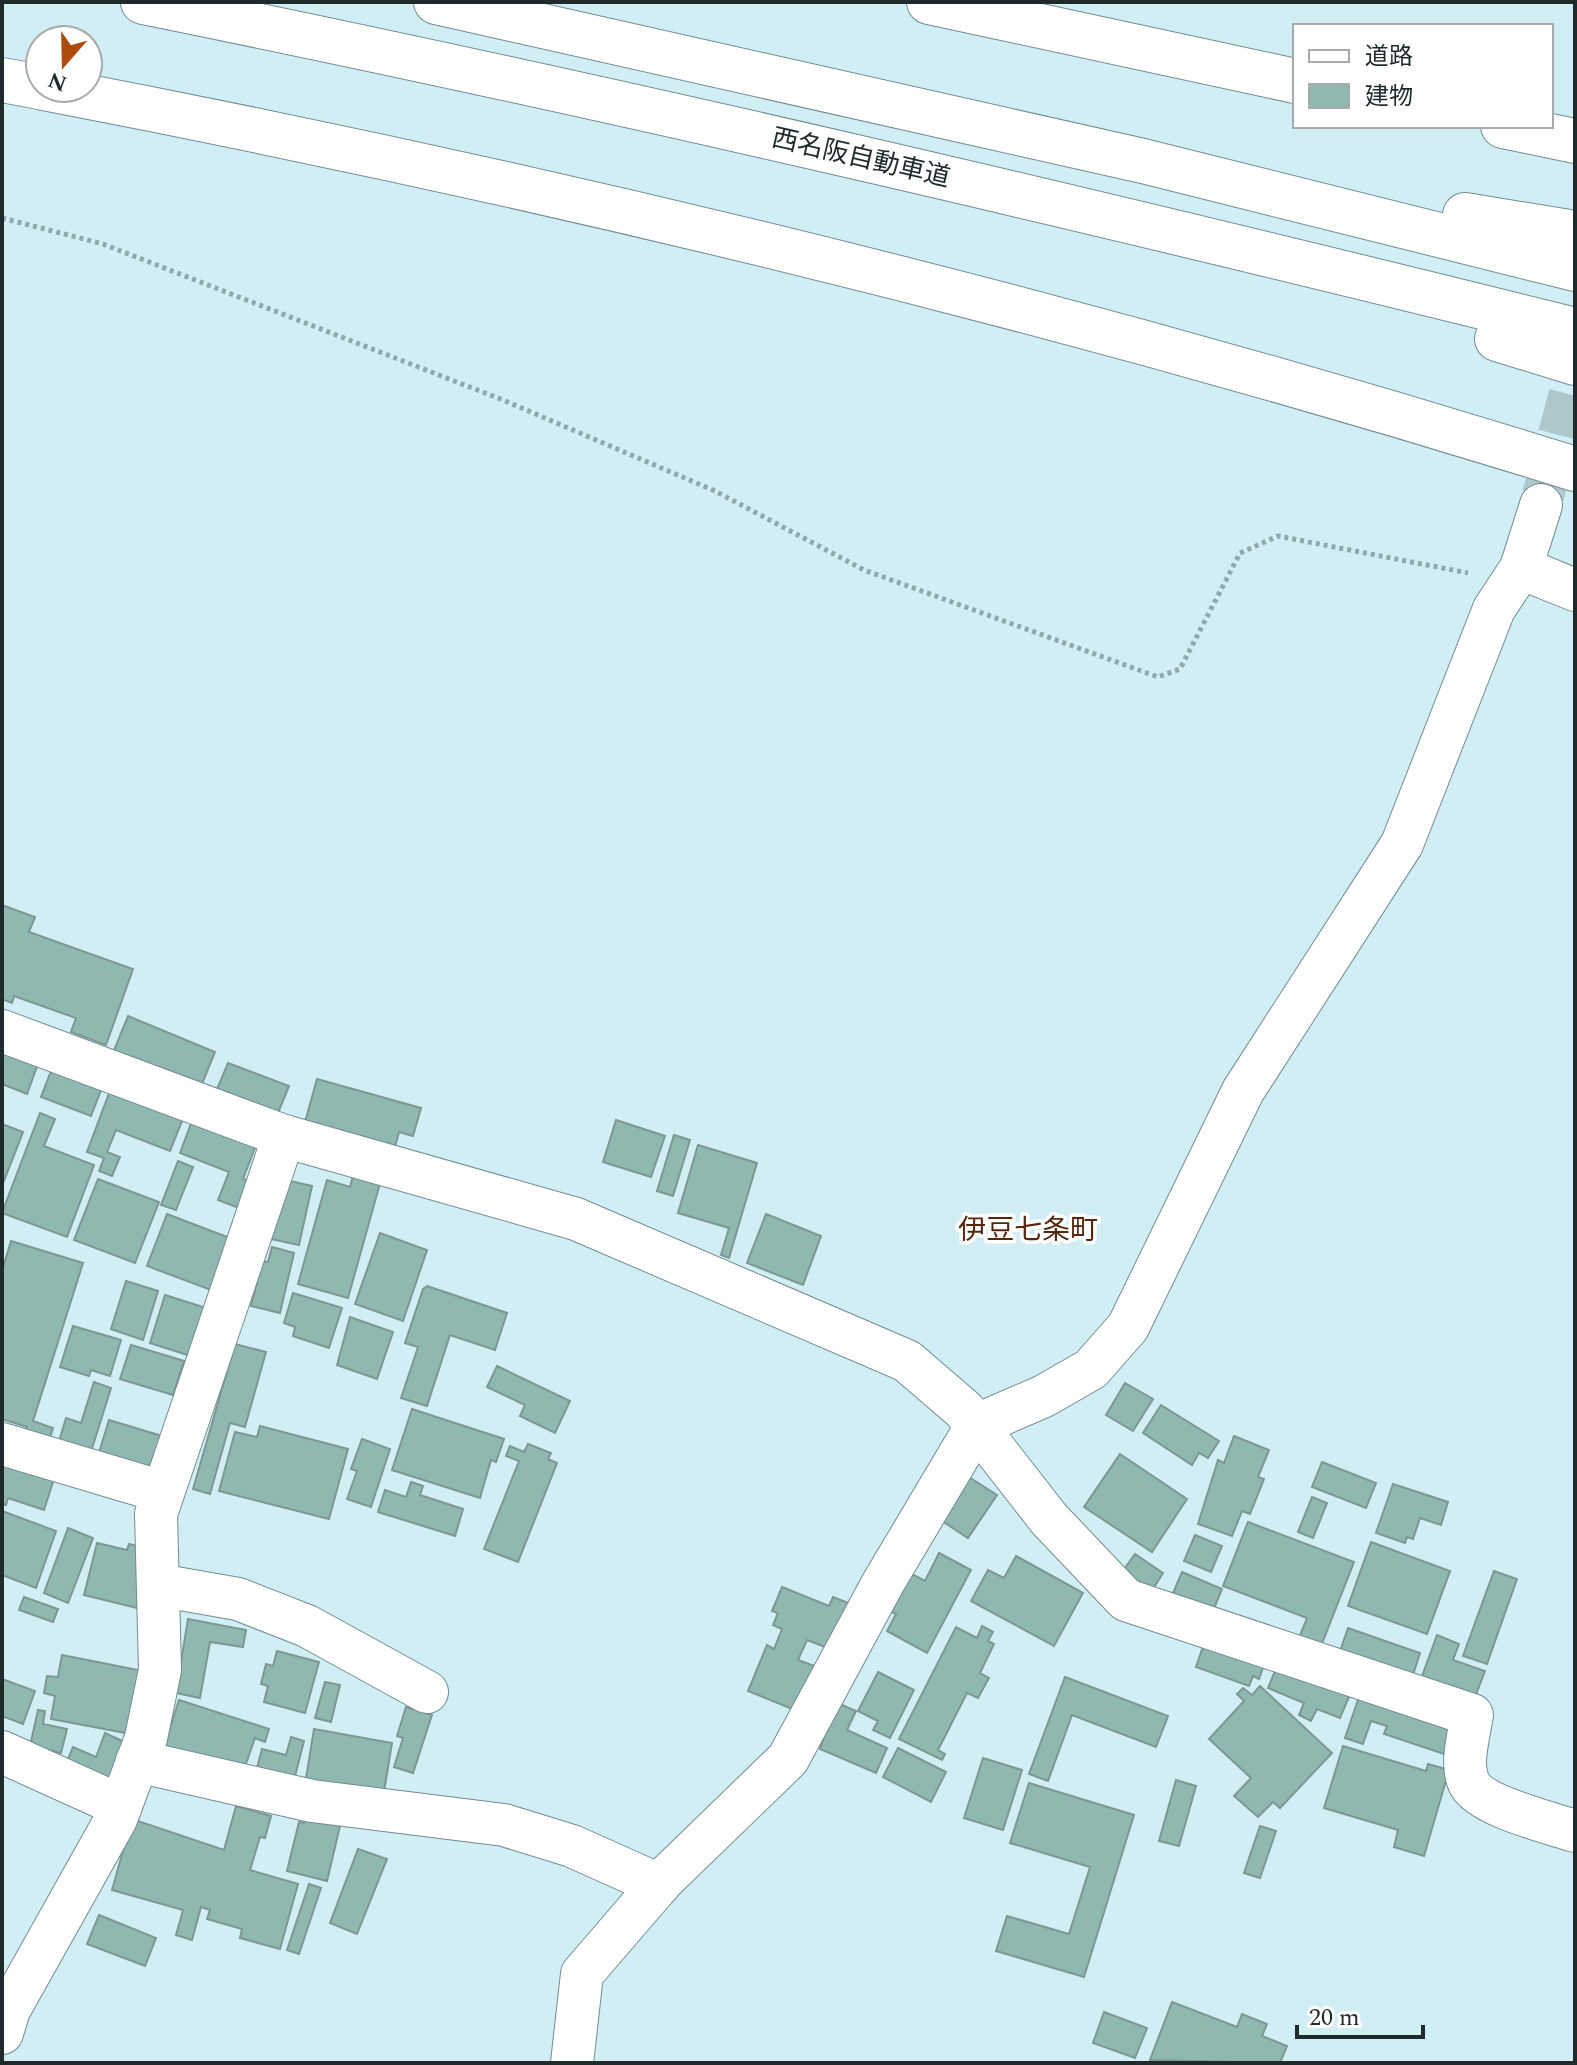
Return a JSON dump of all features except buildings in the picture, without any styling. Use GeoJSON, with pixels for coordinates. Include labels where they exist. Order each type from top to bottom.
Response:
{"type":"FeatureCollection","features":[{"type":"Feature","properties":{"kind":"highway","name":"西名阪自動車道"},"geometry":{"type":"LineString","coordinates":[[143,2],[725,127],[1132,220],[1575,330]]}},
{"type":"Feature","properties":{"kind":"highway"},"geometry":{"type":"LineString","coordinates":[[436,2],[1143,161],[1575,269]]}},
{"type":"Feature","properties":{"kind":"highway"},"geometry":{"type":"LineString","coordinates":[[929,2],[1293,81]]}},
{"type":"Feature","properties":{"kind":"highway"},"geometry":{"type":"LineString","coordinates":[[2,80],[24,84]]}},
{"type":"Feature","properties":{"kind":"highway"},"geometry":{"type":"LineString","coordinates":[[104,101],[475,177],[942,288],[1210,361],[1575,469]]}},
{"type":"Feature","properties":{"kind":"highway"},"geometry":{"type":"LineString","coordinates":[[725,127],[910,183],[1441,321],[1575,363]]}},
{"type":"Feature","properties":{"kind":"highway"},"geometry":{"type":"LineString","coordinates":[[1513,128],[1575,141]]}},
{"type":"Feature","properties":{"kind":"highway"},"geometry":{"type":"LineString","coordinates":[[1143,161],[1575,233]]}},
{"type":"Feature","properties":{"kind":"street"},"geometry":{"type":"LineString","coordinates":[[572,2063],[582,1974],[659,1885],[788,1759],[883,1583],[977,1425],[1044,1396],[1091,1369],[1128,1327],[1243,1091],[1402,844],[1494,609],[1521,568],[1541,505]]}},
{"type":"Feature","properties":{"kind":"street"},"geometry":{"type":"LineString","coordinates":[[1521,568],[1575,590]]}},
{"type":"Feature","properties":{"kind":"street"},"geometry":{"type":"LineString","coordinates":[[2,1031],[284,1136],[576,1219],[907,1361],[977,1425],[1049,1519],[1126,1600],[1472,1715],[1465,1760],[1469,1783],[1482,1799],[1575,1831]]}},
{"type":"Feature","properties":{"kind":"street"},"geometry":{"type":"LineString","coordinates":[[2,2033],[9,2010],[121,1806],[137,1761],[160,1670],[156,1514],[284,1136]]}},
{"type":"Feature","properties":{"kind":"street"},"geometry":{"type":"LineString","coordinates":[[2,1444],[163,1492]]}},
{"type":"Feature","properties":{"kind":"street"},"geometry":{"type":"LineString","coordinates":[[158,1585],[238,1599],[307,1626],[427,1692]]}},
{"type":"Feature","properties":{"kind":"street"},"geometry":{"type":"LineString","coordinates":[[2,1752],[121,1806]]}},
{"type":"Feature","properties":{"kind":"street"},"geometry":{"type":"LineString","coordinates":[[137,1761],[312,1801],[504,1825],[572,1846],[659,1885]]}},
{"type":"Feature","properties":{"kind":"path"},"geometry":{"type":"LineString","coordinates":[[2,218],[103,244],[503,400],[715,491],[864,570],[1158,677],[1180,669],[1240,553],[1278,536],[1460,574],[1521,568]]}},
{"type":"Feature","properties":{"kind":"tunnel"},"geometry":{"type":"LineString","coordinates":[[1543,496],[1575,374]]}},
{"type":"Feature","properties":{"kind":"district","name":"伊豆七条町"},"geometry":{"type":"Point","coordinates":[1028,1230]}}]}
